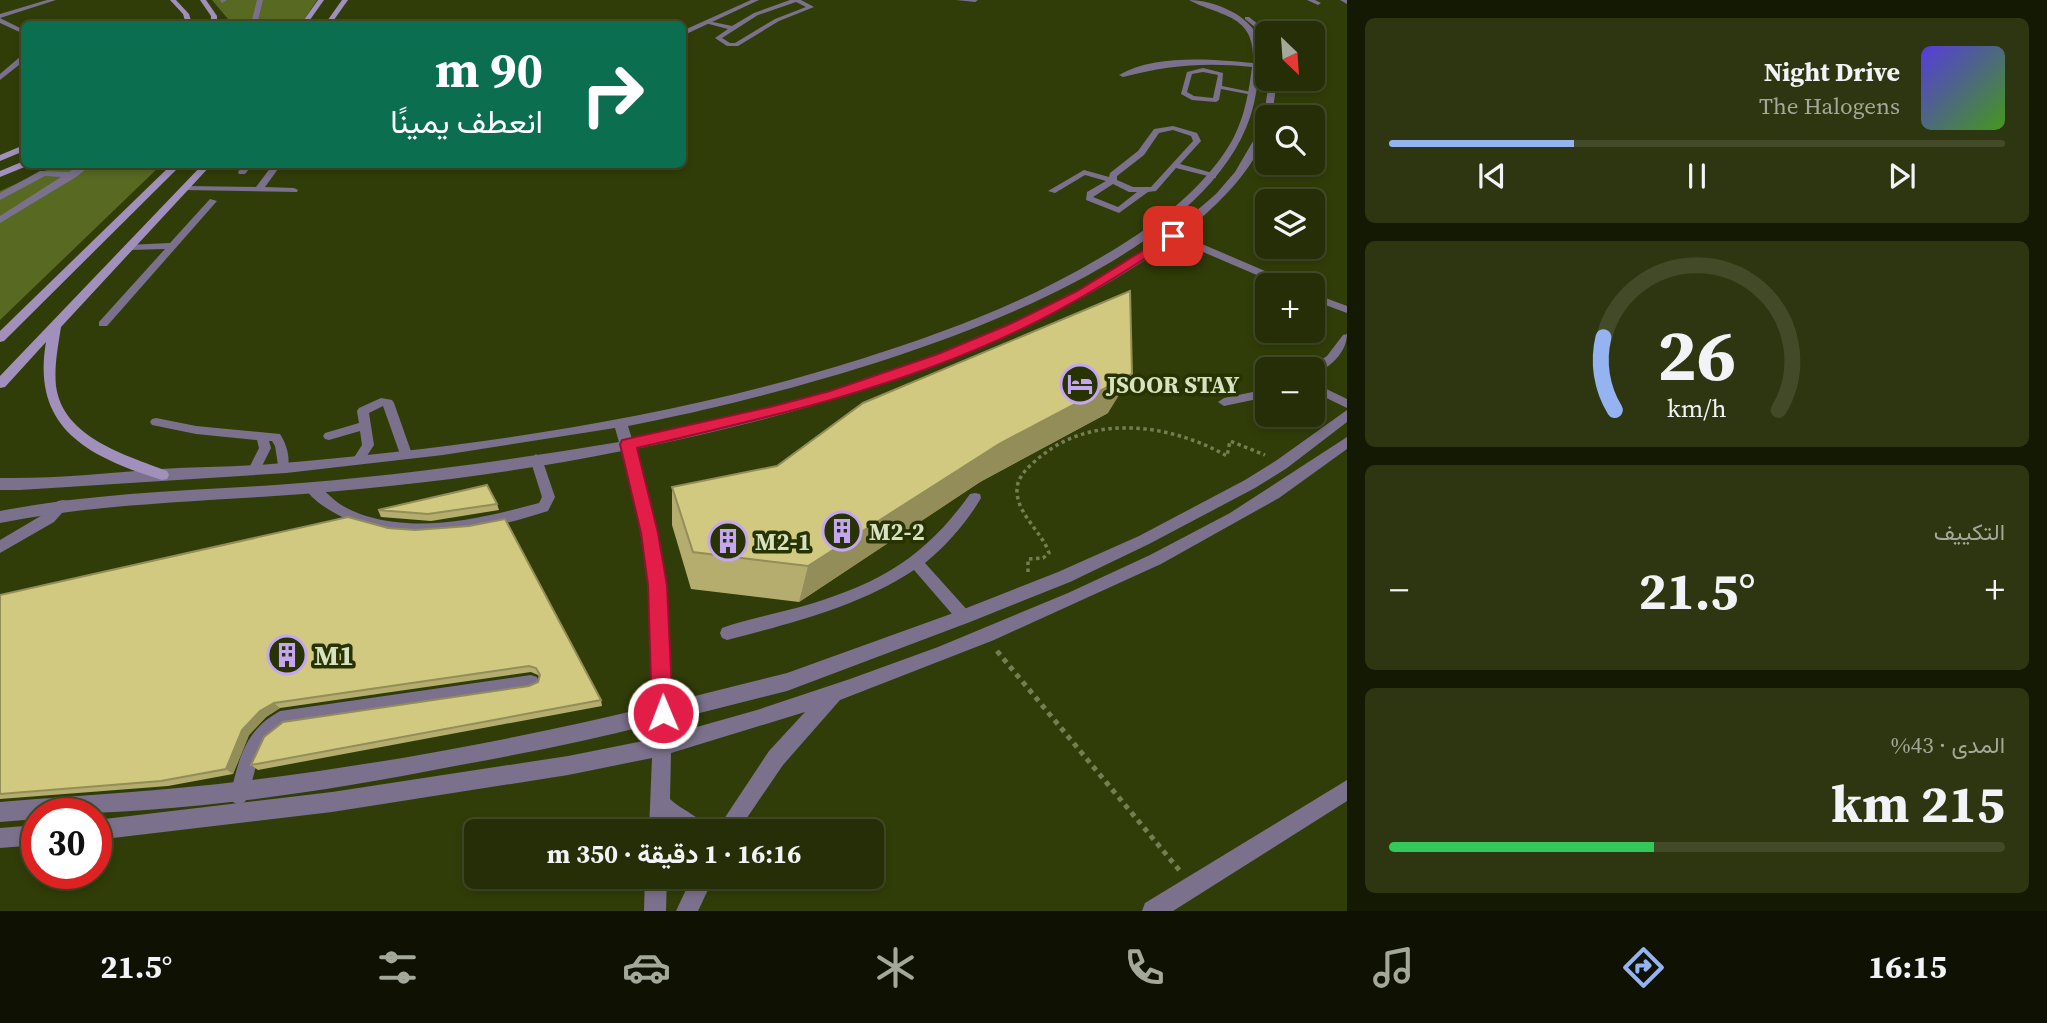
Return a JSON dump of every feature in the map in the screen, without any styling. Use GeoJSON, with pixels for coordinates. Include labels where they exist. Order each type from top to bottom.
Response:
{"type":"FeatureCollection","features":[{"type":"Feature","properties":{"kind":"street"},"geometry":{"type":"LineString","coordinates":[[0,18],[53,0]]}},
{"type":"Feature","properties":{"kind":"street"},"geometry":{"type":"LineString","coordinates":[[173,0],[186,14],[188,21]]}},
{"type":"Feature","properties":{"kind":"street"},"geometry":{"type":"LineString","coordinates":[[203,0],[214,16],[214,21]]}},
{"type":"Feature","properties":{"kind":"street"},"geometry":{"type":"LineString","coordinates":[[255,21],[260,0]]}},
{"type":"Feature","properties":{"kind":"street"},"geometry":{"type":"LineString","coordinates":[[306,21],[321,0]]}},
{"type":"Feature","properties":{"kind":"street"},"geometry":{"type":"LineString","coordinates":[[330,21],[345,0]]}},
{"type":"Feature","properties":{"kind":"street"},"geometry":{"type":"LineString","coordinates":[[686,32],[756,0]]}},
{"type":"Feature","properties":{"kind":"street"},"geometry":{"type":"LineString","coordinates":[[1192,0],[1228,14],[1248,28],[1255,39]]}},
{"type":"Feature","properties":{"kind":"street"},"geometry":{"type":"LineString","coordinates":[[1206,0],[1245,17],[1255,25]]}},
{"type":"Feature","properties":{"kind":"street"},"geometry":{"type":"LineString","coordinates":[[0,18],[21,30]]}},
{"type":"Feature","properties":{"kind":"street"},"geometry":{"type":"LineString","coordinates":[[0,78],[21,60]]}},
{"type":"Feature","properties":{"kind":"street"},"geometry":{"type":"LineString","coordinates":[[0,484],[284,468],[523,439],[620,423],[776,389],[940,337],[1053,288],[1123,250],[1185,204],[1213,176],[1239,134],[1253,91],[1255,65],[1182,62],[1145,68],[1123,75]]}},
{"type":"Feature","properties":{"kind":"street"},"geometry":{"type":"LineString","coordinates":[[0,517],[63,505],[310,487],[536,459],[628,444],[834,395],[943,358],[1015,327],[1081,294],[1173,236],[1201,214],[1232,183],[1255,148]]}},
{"type":"Feature","properties":{"kind":"street"},"geometry":{"type":"LineString","coordinates":[[0,158],[21,149]]}},
{"type":"Feature","properties":{"kind":"street"},"geometry":{"type":"LineString","coordinates":[[0,174],[21,165]]}},
{"type":"Feature","properties":{"kind":"street"},"geometry":{"type":"LineString","coordinates":[[0,220],[83,168]]}},
{"type":"Feature","properties":{"kind":"street"},"geometry":{"type":"LineString","coordinates":[[0,338],[174,168]]}},
{"type":"Feature","properties":{"kind":"street"},"geometry":{"type":"LineString","coordinates":[[0,384],[204,168]]}},
{"type":"Feature","properties":{"kind":"street"},"geometry":{"type":"LineString","coordinates":[[0,197],[43,173],[74,175]]}},
{"type":"Feature","properties":{"kind":"street"},"geometry":{"type":"LineString","coordinates":[[1154,228],[1261,273]]}},
{"type":"Feature","properties":{"kind":"street"},"geometry":{"type":"LineString","coordinates":[[1325,301],[1347,310]]}},
{"type":"Feature","properties":{"kind":"street"},"geometry":{"type":"LineString","coordinates":[[55,327],[47,367],[48,386],[64,423],[79,438],[101,451],[162,475]]}},
{"type":"Feature","properties":{"kind":"street"},"geometry":{"type":"LineString","coordinates":[[0,812],[241,791],[354,776],[590,731],[787,682],[1037,588],[1144,540],[1282,464],[1347,415]]}},
{"type":"Feature","properties":{"kind":"street"},"geometry":{"type":"LineString","coordinates":[[620,423],[628,444],[650,533],[657,585],[663,713],[659,819]]}},
{"type":"Feature","properties":{"kind":"street"},"geometry":{"type":"LineString","coordinates":[[112,828],[234,817],[562,766],[661,747],[834,694],[985,636],[1087,593],[1227,522],[1275,494],[1347,442]]}},
{"type":"Feature","properties":{"kind":"street"},"geometry":{"type":"LineString","coordinates":[[1308,444],[1328,457]]}},
{"type":"Feature","properties":{"kind":"street"},"geometry":{"type":"LineString","coordinates":[[734,819],[776,758],[834,694]]}},
{"type":"Feature","properties":{"kind":"street"},"geometry":{"type":"LineString","coordinates":[[1153,911],[1347,790]]}},
{"type":"Feature","properties":{"kind":"street"},"geometry":{"type":"LineString","coordinates":[[660,803],[678,819]]}},
{"type":"Feature","properties":{"kind":"street"},"geometry":{"type":"LineString","coordinates":[[0,838],[21,836]]}},
{"type":"Feature","properties":{"kind":"street"},"geometry":{"type":"LineString","coordinates":[[654,911],[655,889]]}},
{"type":"Feature","properties":{"kind":"street"},"geometry":{"type":"LineString","coordinates":[[687,911],[697,889]]}},
{"type":"Feature","properties":{"kind":"lane"},"geometry":{"type":"LineString","coordinates":[[796,0],[811,7],[791,14],[736,45],[718,38],[771,7],[796,0]]}},
{"type":"Feature","properties":{"kind":"lane"},"geometry":{"type":"LineString","coordinates":[[958,0],[975,0]]}},
{"type":"Feature","properties":{"kind":"lane"},"geometry":{"type":"LineString","coordinates":[[1310,0],[1318,3]]}},
{"type":"Feature","properties":{"kind":"lane"},"geometry":{"type":"LineString","coordinates":[[771,7],[791,14]]}},
{"type":"Feature","properties":{"kind":"lane"},"geometry":{"type":"LineString","coordinates":[[710,21],[734,27]]}},
{"type":"Feature","properties":{"kind":"lane"},"geometry":{"type":"LineString","coordinates":[[1194,70],[1219,72],[1222,74],[1220,85],[1218,99],[1213,101],[1192,98],[1183,93],[1189,73],[1194,70]]}},
{"type":"Feature","properties":{"kind":"lane"},"geometry":{"type":"LineString","coordinates":[[1220,85],[1253,91]]}},
{"type":"Feature","properties":{"kind":"lane"},"geometry":{"type":"LineString","coordinates":[[1052,191],[1084,173],[1113,181],[1126,188],[1144,191],[1153,189],[1177,166],[1198,139],[1184,130],[1162,128],[1142,153],[1112,175],[1113,181]]}},
{"type":"Feature","properties":{"kind":"lane"},"geometry":{"type":"LineString","coordinates":[[1177,166],[1213,176]]}},
{"type":"Feature","properties":{"kind":"lane"},"geometry":{"type":"LineString","coordinates":[[242,172],[246,168]]}},
{"type":"Feature","properties":{"kind":"lane"},"geometry":{"type":"LineString","coordinates":[[259,189],[274,169]]}},
{"type":"Feature","properties":{"kind":"lane"},"geometry":{"type":"LineString","coordinates":[[1113,181],[1090,194],[1089,198],[1119,210],[1144,191]]}},
{"type":"Feature","properties":{"kind":"lane"},"geometry":{"type":"LineString","coordinates":[[185,188],[295,190]]}},
{"type":"Feature","properties":{"kind":"lane"},"geometry":{"type":"LineString","coordinates":[[103,324],[213,201]]}},
{"type":"Feature","properties":{"kind":"lane"},"geometry":{"type":"LineString","coordinates":[[133,245],[174,244]]}},
{"type":"Feature","properties":{"kind":"lane"},"geometry":{"type":"LineString","coordinates":[[1325,363],[1332,358],[1347,337]]}},
{"type":"Feature","properties":{"kind":"lane"},"geometry":{"type":"LineString","coordinates":[[1325,393],[1347,404]]}},
{"type":"Feature","properties":{"kind":"lane"},"geometry":{"type":"LineString","coordinates":[[1224,402],[1255,396]]}},
{"type":"Feature","properties":{"kind":"lane"},"geometry":{"type":"LineString","coordinates":[[359,459],[368,445],[363,411],[381,402],[388,403],[405,454]]}},
{"type":"Feature","properties":{"kind":"lane"},"geometry":{"type":"LineString","coordinates":[[156,422],[195,430],[270,435],[280,441],[284,468]]}},
{"type":"Feature","properties":{"kind":"lane"},"geometry":{"type":"LineString","coordinates":[[330,436],[365,425]]}},
{"type":"Feature","properties":{"kind":"lane"},"geometry":{"type":"LineString","coordinates":[[254,470],[265,447],[262,435]]}},
{"type":"Feature","properties":{"kind":"lane"},"geometry":{"type":"LineString","coordinates":[[310,487],[329,505],[355,519],[393,527],[445,528],[543,506],[549,497],[536,459]]}},
{"type":"Feature","properties":{"kind":"lane"},"geometry":{"type":"LineString","coordinates":[[727,633],[840,600],[916,562],[954,527],[975,498]]}},
{"type":"Feature","properties":{"kind":"lane"},"geometry":{"type":"LineString","coordinates":[[0,547],[49,518],[63,505]]}},
{"type":"Feature","properties":{"kind":"lane"},"geometry":{"type":"LineString","coordinates":[[916,562],[964,617]]}},
{"type":"Feature","properties":{"kind":"lane"},"geometry":{"type":"LineString","coordinates":[[234,817],[253,745],[260,733],[286,716],[531,682]]}},
{"type":"Feature","properties":{"kind":"path"},"geometry":{"type":"LineString","coordinates":[[1037,588],[1026,563],[1032,558],[1046,557],[1048,548],[1020,505],[1017,488],[1027,470],[1056,446],[1101,432],[1152,429],[1197,440],[1227,456],[1230,441],[1238,443],[1282,464]]}},
{"type":"Feature","properties":{"kind":"path"},"geometry":{"type":"LineString","coordinates":[[985,636],[1193,886]]}},
{"type":"Feature","properties":{"kind":"green space"},"geometry":{"type":"Polygon","coordinates":[[[212,0],[317,0],[303,21],[228,19],[212,0]]]}},
{"type":"Feature","properties":{"kind":"green space"},"geometry":{"type":"Polygon","coordinates":[[[51,168],[158,168],[0,320],[0,191],[51,168]]]}},
{"type":"Feature","properties":{"kind":"building"},"geometry":{"type":"Polygon","coordinates":[[[1130,291],[1132,374],[999,444],[808,566],[693,552],[672,487],[777,466],[863,403],[1130,291]]]}},
{"type":"Feature","properties":{"kind":"building"},"geometry":{"type":"Polygon","coordinates":[[[487,485],[497,504],[428,514],[378,510],[487,485]]]}},
{"type":"Feature","properties":{"kind":"building","name":"M1"},"geometry":{"type":"Polygon","coordinates":[[[348,517],[388,528],[415,530],[469,526],[505,519],[601,700],[251,765],[264,737],[283,722],[529,686],[538,682],[540,675],[536,668],[529,666],[274,703],[260,711],[242,730],[226,769],[161,781],[0,794],[0,595],[348,517]]]}},
{"type":"Feature","properties":{"kind":"place","name":"JSOOR STAY"},"geometry":{"type":"Point","coordinates":[1080,384]}},
{"type":"Feature","properties":{"kind":"place","name":"M2-2"},"geometry":{"type":"Point","coordinates":[842,531]}},
{"type":"Feature","properties":{"kind":"place","name":"M2-1"},"geometry":{"type":"Point","coordinates":[728,541]}},
{"type":"Feature","properties":{"kind":"place","name":"M1"},"geometry":{"type":"Point","coordinates":[287,655]}},
{"type":"Feature","properties":{"kind":"route"},"geometry":{"type":"LineString","coordinates":[[663,713],[662,645],[657,585],[650,533],[628,444],[709,427],[834,395],[943,358],[1015,327],[1081,294],[1173,236]]}}]}
